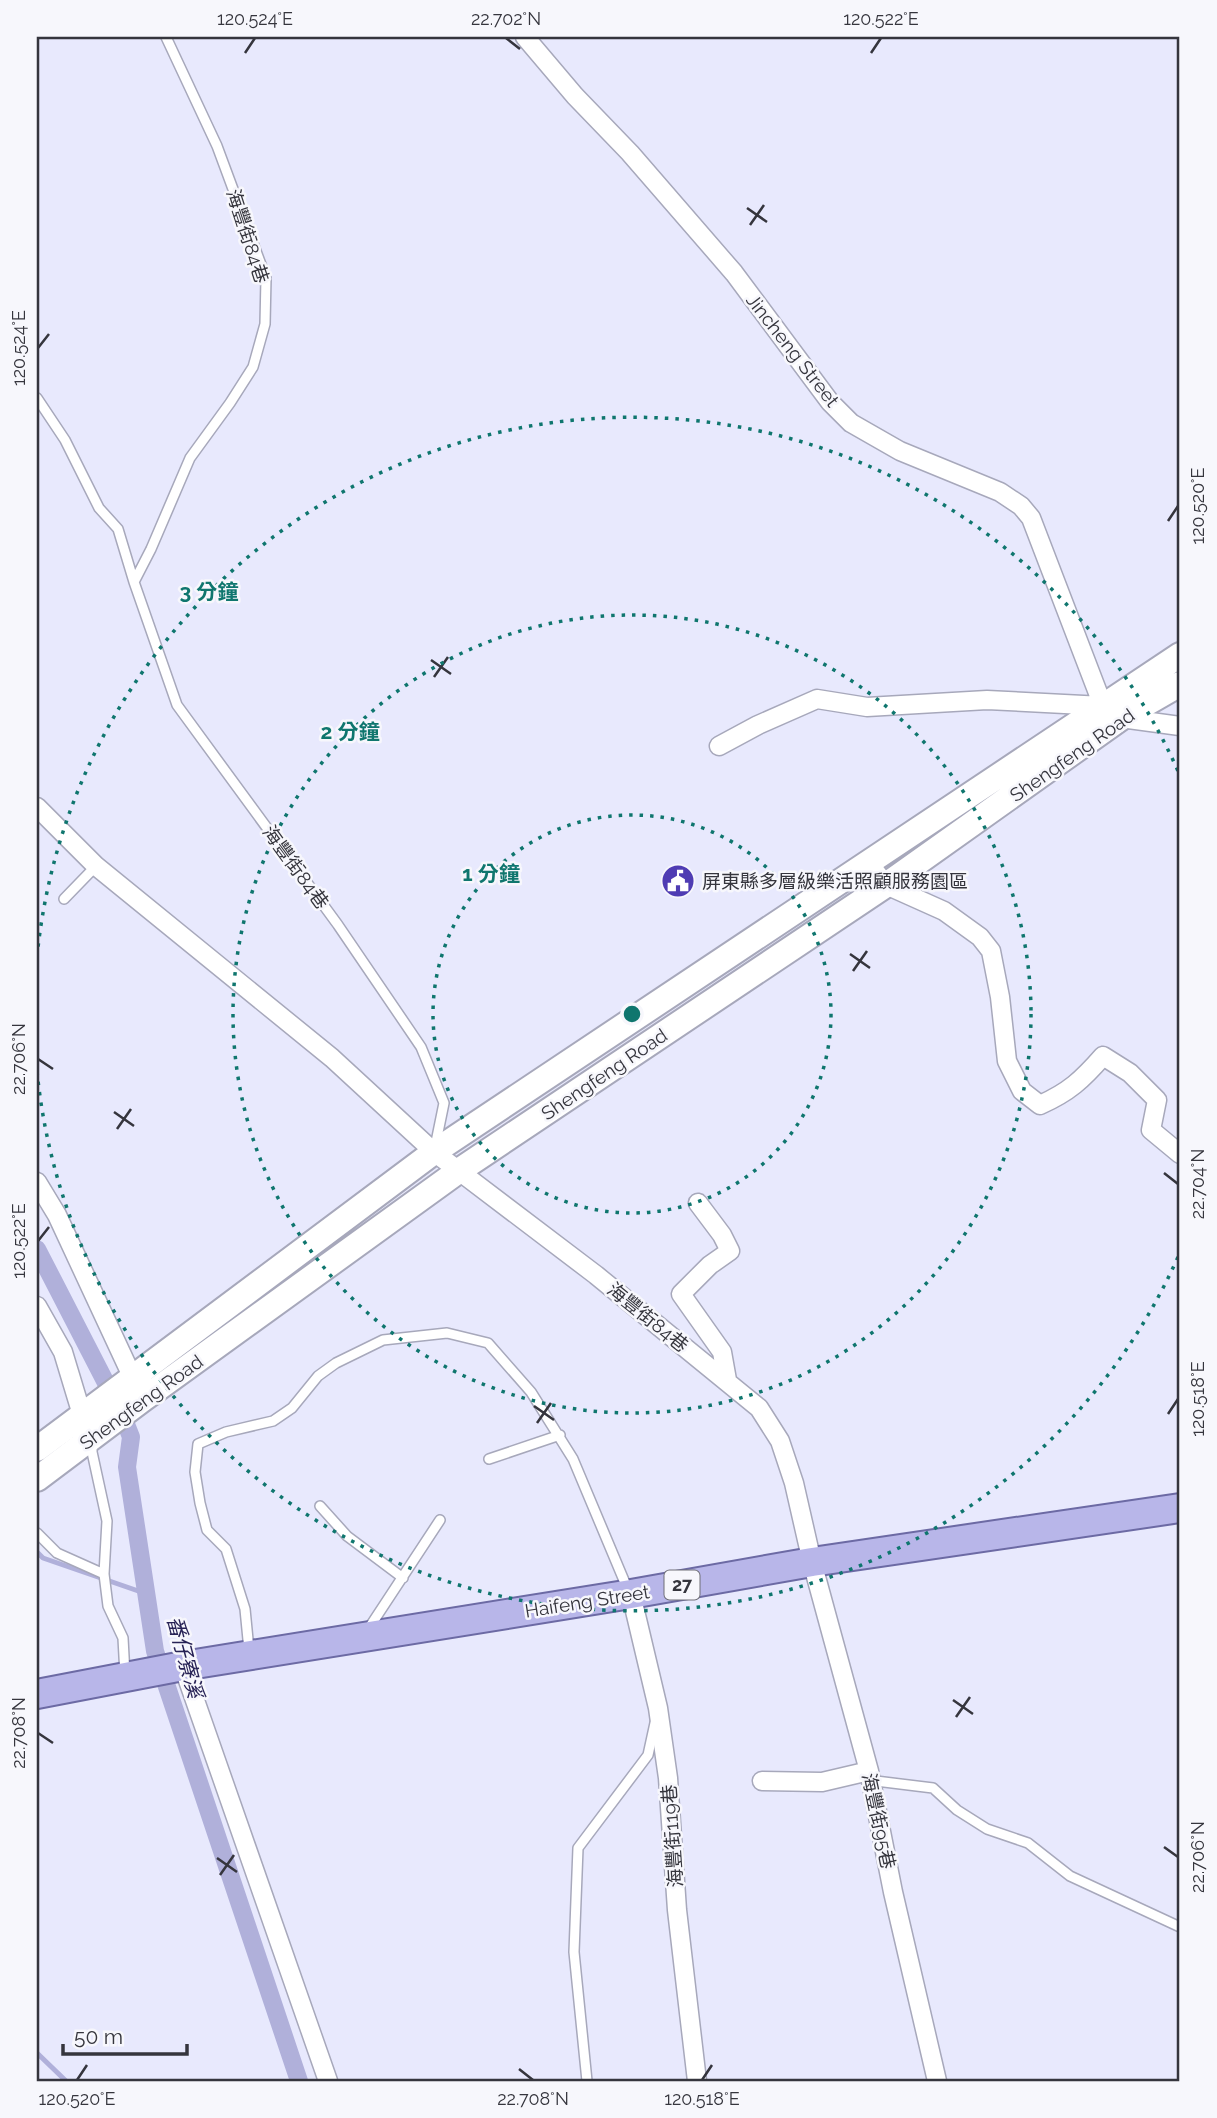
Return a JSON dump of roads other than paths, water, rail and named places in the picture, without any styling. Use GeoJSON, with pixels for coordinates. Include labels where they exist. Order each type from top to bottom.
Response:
{"type":"FeatureCollection","features":[{"type":"Feature","properties":{"kind":"main road","name":"Haifeng Street"},"geometry":{"type":"LineString","coordinates":[[37,1694],[183,1666],[812,1562],[1180,1508]]}},
{"type":"Feature","properties":{"kind":"street","name":"Jincheng Street"},"geometry":{"type":"LineString","coordinates":[[525,37],[575,96],[631,153],[734,273],[830,402],[851,423],[900,451],[1000,492],[1021,506],[1031,518],[1112,712]]}},
{"type":"Feature","properties":{"kind":"street","name":"Shengfeng Road"},"geometry":{"type":"LineString","coordinates":[[37,1479],[87,1426],[138,1389],[886,886],[1112,712],[1180,654]]}},
{"type":"Feature","properties":{"kind":"street","name":"Shengfeng Road"},"geometry":{"type":"LineString","coordinates":[[138,1389],[235,1299],[434,1152],[868,862],[1112,712],[1180,684]]}},
{"type":"Feature","properties":{"kind":"street"},"geometry":{"type":"LineString","coordinates":[[719,746],[817,699],[867,707],[987,701],[1112,712],[1180,726]]}},
{"type":"Feature","properties":{"kind":"street","name":"海豐街84巷"},"geometry":{"type":"LineString","coordinates":[[37,807],[96,866],[332,1058],[434,1152],[596,1275],[759,1408],[780,1441],[794,1483],[812,1562]]}},
{"type":"Feature","properties":{"kind":"street"},"geometry":{"type":"LineString","coordinates":[[868,862],[886,886],[944,911],[981,937],[991,951],[1000,997],[1007,1061],[1022,1091],[1041,1105],[1065,1094],[1103,1056],[1130,1073],[1157,1100],[1151,1130],[1180,1154]]}},
{"type":"Feature","properties":{"kind":"street"},"geometry":{"type":"LineString","coordinates":[[37,1182],[57,1215],[138,1389]]}},
{"type":"Feature","properties":{"kind":"street","name":"海豐街84巷"},"geometry":{"type":"LineString","coordinates":[[698,1203],[722,1235],[730,1251],[710,1265],[681,1294],[722,1352],[727,1380]]}},
{"type":"Feature","properties":{"kind":"street"},"geometry":{"type":"LineString","coordinates":[[37,1306],[63,1352],[87,1426]]}},
{"type":"Feature","properties":{"kind":"street","name":"Shengfeng Road"},"geometry":{"type":"LineString","coordinates":[[37,1449],[87,1426]]}},
{"type":"Feature","properties":{"kind":"street","name":"海豐街95巷"},"geometry":{"type":"LineString","coordinates":[[812,1562],[869,1771],[896,1905],[937,2081]]}},
{"type":"Feature","properties":{"kind":"street","name":"海豐街119巷"},"geometry":{"type":"LineString","coordinates":[[631,1594],[658,1708],[668,1778],[677,1910],[697,2081]]}},
{"type":"Feature","properties":{"kind":"street"},"geometry":{"type":"LineString","coordinates":[[183,1666],[328,2081]]}},
{"type":"Feature","properties":{"kind":"street"},"geometry":{"type":"LineString","coordinates":[[762,1781],[822,1782],[869,1771]]}},
{"type":"Feature","properties":{"kind":"lane","name":"海豐街84巷"},"geometry":{"type":"LineString","coordinates":[[134,582],[190,458],[253,367],[265,324],[266,278],[217,146],[166,37]]}},
{"type":"Feature","properties":{"kind":"lane","name":"海豐街84巷"},"geometry":{"type":"LineString","coordinates":[[37,398],[65,440],[99,508],[118,529],[177,705],[338,925],[421,1047],[444,1104],[434,1152]]}},
{"type":"Feature","properties":{"kind":"lane"},"geometry":{"type":"LineString","coordinates":[[64,899],[96,866]]}},
{"type":"Feature","properties":{"kind":"lane"},"geometry":{"type":"LineString","coordinates":[[250,1655],[246,1609],[226,1549],[207,1530],[200,1503],[195,1472],[198,1444],[226,1432],[273,1421],[292,1408],[318,1376],[336,1363],[383,1340],[447,1333],[488,1343],[531,1392],[560,1435],[631,1594]]}},
{"type":"Feature","properties":{"kind":"lane"},"geometry":{"type":"LineString","coordinates":[[87,1426],[107,1521],[104,1574],[108,1606],[122,1638],[131,1675]]}},
{"type":"Feature","properties":{"kind":"lane"},"geometry":{"type":"LineString","coordinates":[[489,1459],[560,1435]]}},
{"type":"Feature","properties":{"kind":"lane"},"geometry":{"type":"LineString","coordinates":[[320,1506],[347,1536],[403,1578]]}},
{"type":"Feature","properties":{"kind":"lane"},"geometry":{"type":"LineString","coordinates":[[362,1638],[440,1520]]}},
{"type":"Feature","properties":{"kind":"lane"},"geometry":{"type":"LineString","coordinates":[[37,1534],[57,1553],[104,1574]]}},
{"type":"Feature","properties":{"kind":"lane"},"geometry":{"type":"LineString","coordinates":[[587,2081],[574,1952],[578,1848],[648,1755],[658,1708]]}},
{"type":"Feature","properties":{"kind":"lane"},"geometry":{"type":"LineString","coordinates":[[869,1771],[877,1782],[933,1788],[957,1810],[987,1829],[1028,1843],[1070,1875],[1180,1927]]}},
{"type":"Feature","properties":{"kind":"waterway","name":"番仔寮溪"},"geometry":{"type":"LineString","coordinates":[[37,1249],[122,1414],[131,1437],[127,1467],[155,1651],[299,2081]]}},
{"type":"Feature","properties":{"kind":"waterway"},"geometry":{"type":"LineString","coordinates":[[37,1552],[43,1558],[147,1594]]}},
{"type":"Feature","properties":{"kind":"waterway"},"geometry":{"type":"LineString","coordinates":[[37,2053],[66,2081]]}},
{"type":"Feature","properties":{"kind":"place","name":"屏東縣多層級樂活照顧服務園區"},"geometry":{"type":"Point","coordinates":[678,881]}}]}
